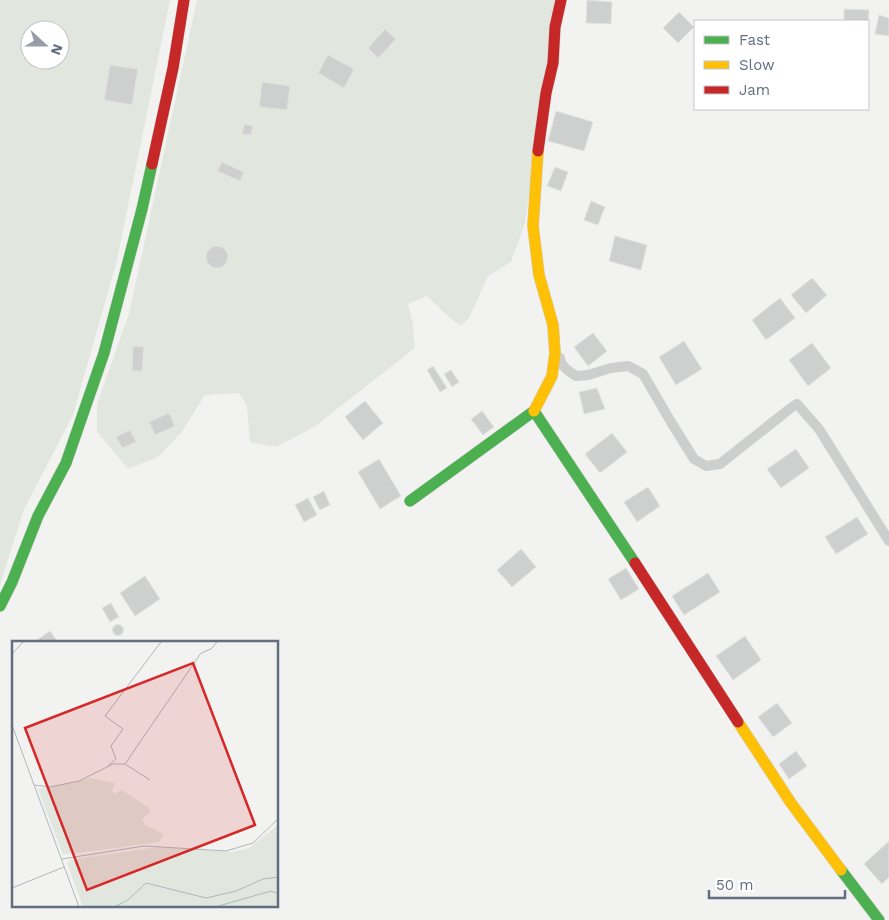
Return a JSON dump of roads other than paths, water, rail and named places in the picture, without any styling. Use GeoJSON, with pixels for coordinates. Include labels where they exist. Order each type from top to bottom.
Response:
{"type":"FeatureCollection","features":[{"type":"Feature","properties":{"kind":"street"},"geometry":{"type":"LineString","coordinates":[[0,606],[12,582],[38,516],[66,462],[104,352],[142,208],[173,68],[184,0]]}},
{"type":"Feature","properties":{"kind":"street"},"geometry":{"type":"LineString","coordinates":[[410,501],[534,411],[552,376],[555,353],[554,325],[539,275],[533,226],[537,158],[546,93],[553,63],[555,27],[561,0]]}},
{"type":"Feature","properties":{"kind":"street"},"geometry":{"type":"LineString","coordinates":[[534,411],[792,803],[879,920]]}},
{"type":"Feature","properties":{"kind":"lane"},"geometry":{"type":"LineString","coordinates":[[554,325],[560,362],[576,376],[628,366],[643,374],[694,459],[706,466],[720,464],[798,404],[819,428],[889,541]]}}]}
